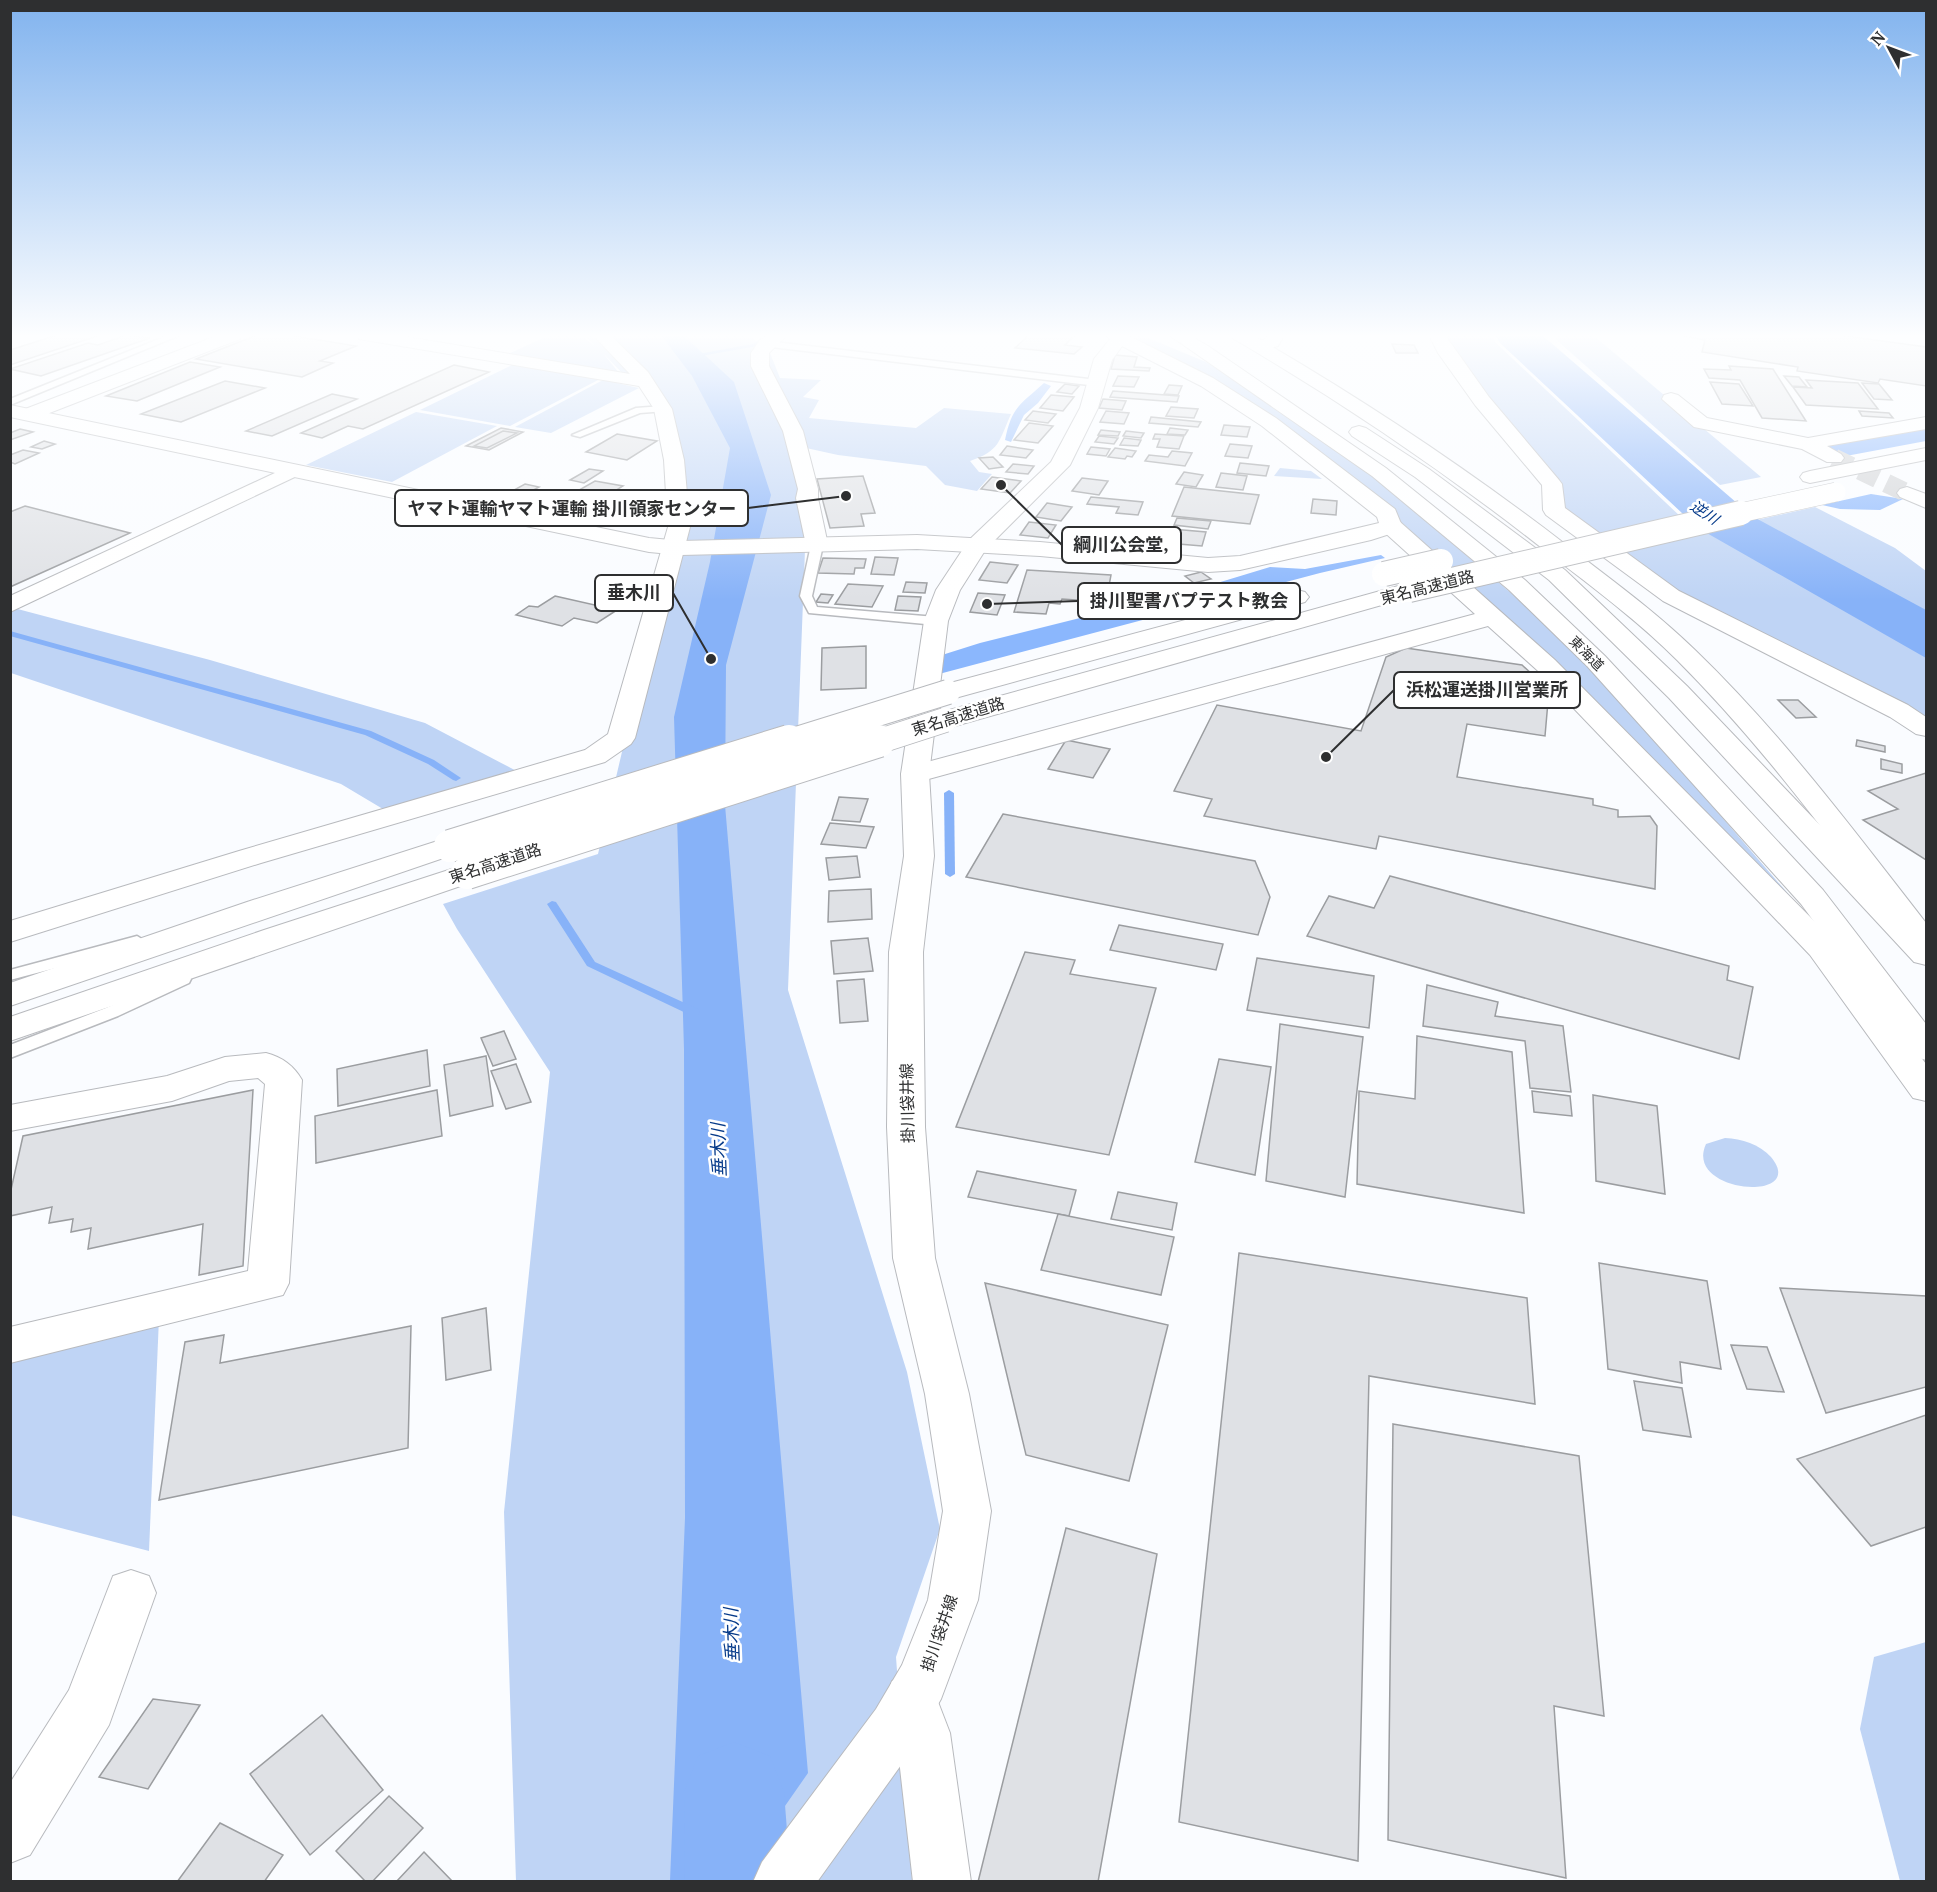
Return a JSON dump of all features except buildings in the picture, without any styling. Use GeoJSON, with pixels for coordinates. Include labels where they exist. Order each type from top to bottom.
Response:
{"type":"FeatureCollection","features":[{"type":"Feature","properties":{"kind":"main road"},"geometry":{"type":"LineString","coordinates":[[67,423],[649,545],[677,548],[917,542],[1208,565],[1240,563],[1383,530],[1391,526]]}},
{"type":"Feature","properties":{"kind":"main road"},"geometry":{"type":"LineString","coordinates":[[10,932],[250,856],[595,756],[621,738],[677,548],[679,527],[674,460],[666,423]]}},
{"type":"Feature","properties":{"kind":"main road"},"geometry":{"type":"LineString","coordinates":[[789,423],[807,489],[808,546]]}},
{"type":"Feature","properties":{"kind":"main road","name":"掛川袋井線"},"geometry":{"type":"LineString","coordinates":[[782,1881],[903,1714],[922,1681],[953,1600],[967,1511],[950,1411],[914,1258],[906,1127],[906,952],[919,856],[915,774],[930,652],[936,621],[948,590],[977,545],[1060,465],[1081,423]]}},
{"type":"Feature","properties":{"kind":"main road"},"geometry":{"type":"LineString","coordinates":[[1271,423],[1387,514],[1391,526],[1546,665],[1822,948],[1926,1089]]}},
{"type":"Feature","properties":{"kind":"main road","name":"東海道"},"geometry":{"type":"LineString","coordinates":[[1309,423],[1379,472],[1517,585],[1596,661],[1812,897],[1926,1048]]}},
{"type":"Feature","properties":{"kind":"main road"},"geometry":{"type":"LineString","coordinates":[[1347,423],[1422,473],[1557,575],[1678,692],[1926,955]]}},
{"type":"Feature","properties":{"kind":"main road"},"geometry":{"type":"LineString","coordinates":[[1387,423],[1461,475],[1621,598],[1685,655],[1815,798],[1926,945]]}},
{"type":"Feature","properties":{"kind":"main road"},"geometry":{"type":"LineString","coordinates":[[1501,423],[1552,484],[1554,510],[1671,596],[1899,711],[1926,728]]}},
{"type":"Feature","properties":{"kind":"main road"},"geometry":{"type":"LineString","coordinates":[[1702,423],[1808,444],[1834,458]]}},
{"type":"Feature","properties":{"kind":"main road"},"geometry":{"type":"LineString","coordinates":[[1808,444],[1924,423]]}},
{"type":"Feature","properties":{"kind":"main road"},"geometry":{"type":"LineString","coordinates":[[1697,502],[1926,454]]}},
{"type":"Feature","properties":{"kind":"main road"},"geometry":{"type":"LineString","coordinates":[[10,605],[292,471]]}},
{"type":"Feature","properties":{"kind":"main road","name":"東名高速道路"},"geometry":{"type":"LineString","coordinates":[[947,706],[1631,537],[1926,473]]}},
{"type":"Feature","properties":{"kind":"main road","name":"東名高速道路"},"geometry":{"type":"LineString","coordinates":[[10,994],[258,909],[459,860],[947,706],[1384,574],[1607,522]]}},
{"type":"Feature","properties":{"kind":"main road"},"geometry":{"type":"LineString","coordinates":[[915,774],[1492,616]]}},
{"type":"Feature","properties":{"kind":"main road","name":"東名高速道路"},"geometry":{"type":"LineString","coordinates":[[10,1030],[276,937],[459,860]]}},
{"type":"Feature","properties":{"kind":"main road"},"geometry":{"type":"LineString","coordinates":[[10,1118],[172,1088],[225,1069],[266,1065],[284,1080],[268,1283],[10,1345]]}},
{"type":"Feature","properties":{"kind":"main road"},"geometry":{"type":"LineString","coordinates":[[10,1835],[90,1706],[131,1593]]}},
{"type":"Feature","properties":{"kind":"main road"},"geometry":{"type":"LineString","coordinates":[[903,1714],[922,1733],[942,1881]]}},
{"type":"Feature","properties":{"kind":"lane"},"geometry":{"type":"LineString","coordinates":[[577,435],[606,423]]}},
{"type":"Feature","properties":{"kind":"lane"},"geometry":{"type":"LineString","coordinates":[[808,546],[806,596],[813,610],[936,621]]}},
{"type":"Feature","properties":{"kind":"lane"},"geometry":{"type":"LineString","coordinates":[[10,975],[258,909]]}},
{"type":"Feature","properties":{"kind":"lane"},"geometry":{"type":"LineString","coordinates":[[10,1052],[112,1012],[276,937]]}},
{"type":"Feature","properties":{"kind":"shaded area"},"geometry":{"type":"Polygon","coordinates":[[[393,423],[481,423],[497,426],[392,482],[306,465],[393,423]]]}},
{"type":"Feature","properties":{"kind":"shaded area"},"geometry":{"type":"Polygon","coordinates":[[[495,423],[515,423],[510,426],[495,423]]]}},
{"type":"Feature","properties":{"kind":"shaded area"},"geometry":{"type":"Polygon","coordinates":[[[522,423],[570,423],[551,433],[515,427],[522,423]]]}},
{"type":"Feature","properties":{"kind":"shaded area"},"geometry":{"type":"Polygon","coordinates":[[[660,423],[866,423],[916,428],[923,423],[1007,423],[993,449],[970,461],[979,472],[992,474],[977,491],[945,485],[926,466],[838,455],[797,446],[807,498],[788,990],[907,1372],[940,1529],[896,1657],[912,1881],[516,1881],[504,1512],[550,1072],[443,904],[598,854],[649,637],[676,491],[660,423]]]}},
{"type":"Feature","properties":{"kind":"shaded area"},"geometry":{"type":"Polygon","coordinates":[[[1010,423],[1020,423],[1011,442],[1005,440],[1010,423]]]}},
{"type":"Feature","properties":{"kind":"shaded area"},"geometry":{"type":"Polygon","coordinates":[[[1265,423],[1301,423],[1370,474],[1511,593],[1581,659],[1822,933],[1507,621],[1265,423]]]}},
{"type":"Feature","properties":{"kind":"shaded area"},"geometry":{"type":"Polygon","coordinates":[[[1511,423],[1581,423],[1698,533],[1815,507],[1895,548],[1926,571],[1926,721],[1905,707],[1670,595],[1561,508],[1562,483],[1511,423]]]}},
{"type":"Feature","properties":{"kind":"shaded area"},"geometry":{"type":"Polygon","coordinates":[[[1650,423],[1697,423],[1761,477],[1720,485],[1650,423]]]}},
{"type":"Feature","properties":{"kind":"shaded area"},"geometry":{"type":"Polygon","coordinates":[[[1926,427],[1926,441],[1846,456],[1829,451],[1825,445],[1926,427]]]}},
{"type":"Feature","properties":{"kind":"shaded area"},"geometry":{"type":"Polygon","coordinates":[[[1280,468],[1311,471],[1322,479],[1274,476],[1280,468]]]}},
{"type":"Feature","properties":{"kind":"shaded area"},"geometry":{"type":"Polygon","coordinates":[[[1871,494],[1903,499],[1880,510],[1840,509],[1822,505],[1871,494]]]}},
{"type":"Feature","properties":{"kind":"shaded area"},"geometry":{"type":"Polygon","coordinates":[[[1381,555],[1385,558],[1320,573],[939,674],[942,655],[980,643],[1204,587],[1270,567],[1305,569],[1381,555]]]}},
{"type":"Feature","properties":{"kind":"shaded area"},"geometry":{"type":"Polygon","coordinates":[[[10,607],[210,660],[425,723],[526,776],[393,815],[341,784],[11,673],[10,607]]]}},
{"type":"Feature","properties":{"kind":"shaded area"},"geometry":{"type":"Polygon","coordinates":[[[1725,1138],[1750,1143],[1766,1152],[1778,1172],[1774,1181],[1761,1186],[1744,1187],[1726,1182],[1712,1174],[1704,1161],[1706,1144],[1725,1138]]]}},
{"type":"Feature","properties":{"kind":"shaded area"},"geometry":{"type":"Polygon","coordinates":[[[159,1318],[149,1551],[11,1515],[10,1354],[159,1318]]]}},
{"type":"Feature","properties":{"kind":"shaded area"},"geometry":{"type":"Polygon","coordinates":[[[1926,1642],[1926,1881],[1900,1881],[1860,1729],[1874,1657],[1926,1642]]]}},
{"type":"Feature","properties":{"kind":"water"},"geometry":{"type":"Polygon","coordinates":[[[717,423],[748,423],[771,495],[726,665],[725,805],[808,1773],[732,1882],[670,1881],[685,1518],[684,1049],[674,717],[710,562],[730,448],[717,423]]]}},
{"type":"Feature","properties":{"kind":"water","name":"逆川"},"geometry":{"type":"Polygon","coordinates":[[[1586,423],[1644,423],[1752,516],[1926,610],[1926,658],[1698,528],[1586,423]]]}},
{"type":"Feature","properties":{"kind":"waterway"},"geometry":{"type":"LineString","coordinates":[[10,633],[368,733],[431,762],[456,778]]}},
{"type":"Feature","properties":{"kind":"waterway"},"geometry":{"type":"LineString","coordinates":[[949,793],[950,874]]}},
{"type":"Feature","properties":{"kind":"waterway"},"geometry":{"type":"LineString","coordinates":[[552,904],[591,964],[694,1012]]}},
{"type":"Feature","properties":{"kind":"waterway","name":"垂木川"},"geometry":{"type":"LineString","coordinates":[[734,1792],[738,1882]]}},
{"type":"Feature","properties":{"kind":"tunnel"},"geometry":{"type":"LineString","coordinates":[[1834,458],[1907,493]]}},
{"type":"Feature","properties":{"kind":"place","name":"綱川公会堂,"},"geometry":{"type":"Point","coordinates":[1001,485]}},
{"type":"Feature","properties":{"kind":"place","name":"ヤマト運輸ヤマト運輸 掛川領家センター"},"geometry":{"type":"Point","coordinates":[846,496]}},
{"type":"Feature","properties":{"kind":"place","name":"掛川聖書バプテスト教会"},"geometry":{"type":"Point","coordinates":[987,604]}},
{"type":"Feature","properties":{"kind":"place","name":"垂木川"},"geometry":{"type":"Point","coordinates":[711,659]}},
{"type":"Feature","properties":{"kind":"place","name":"浜松運送掛川営業所"},"geometry":{"type":"Point","coordinates":[1326,757]}}]}
